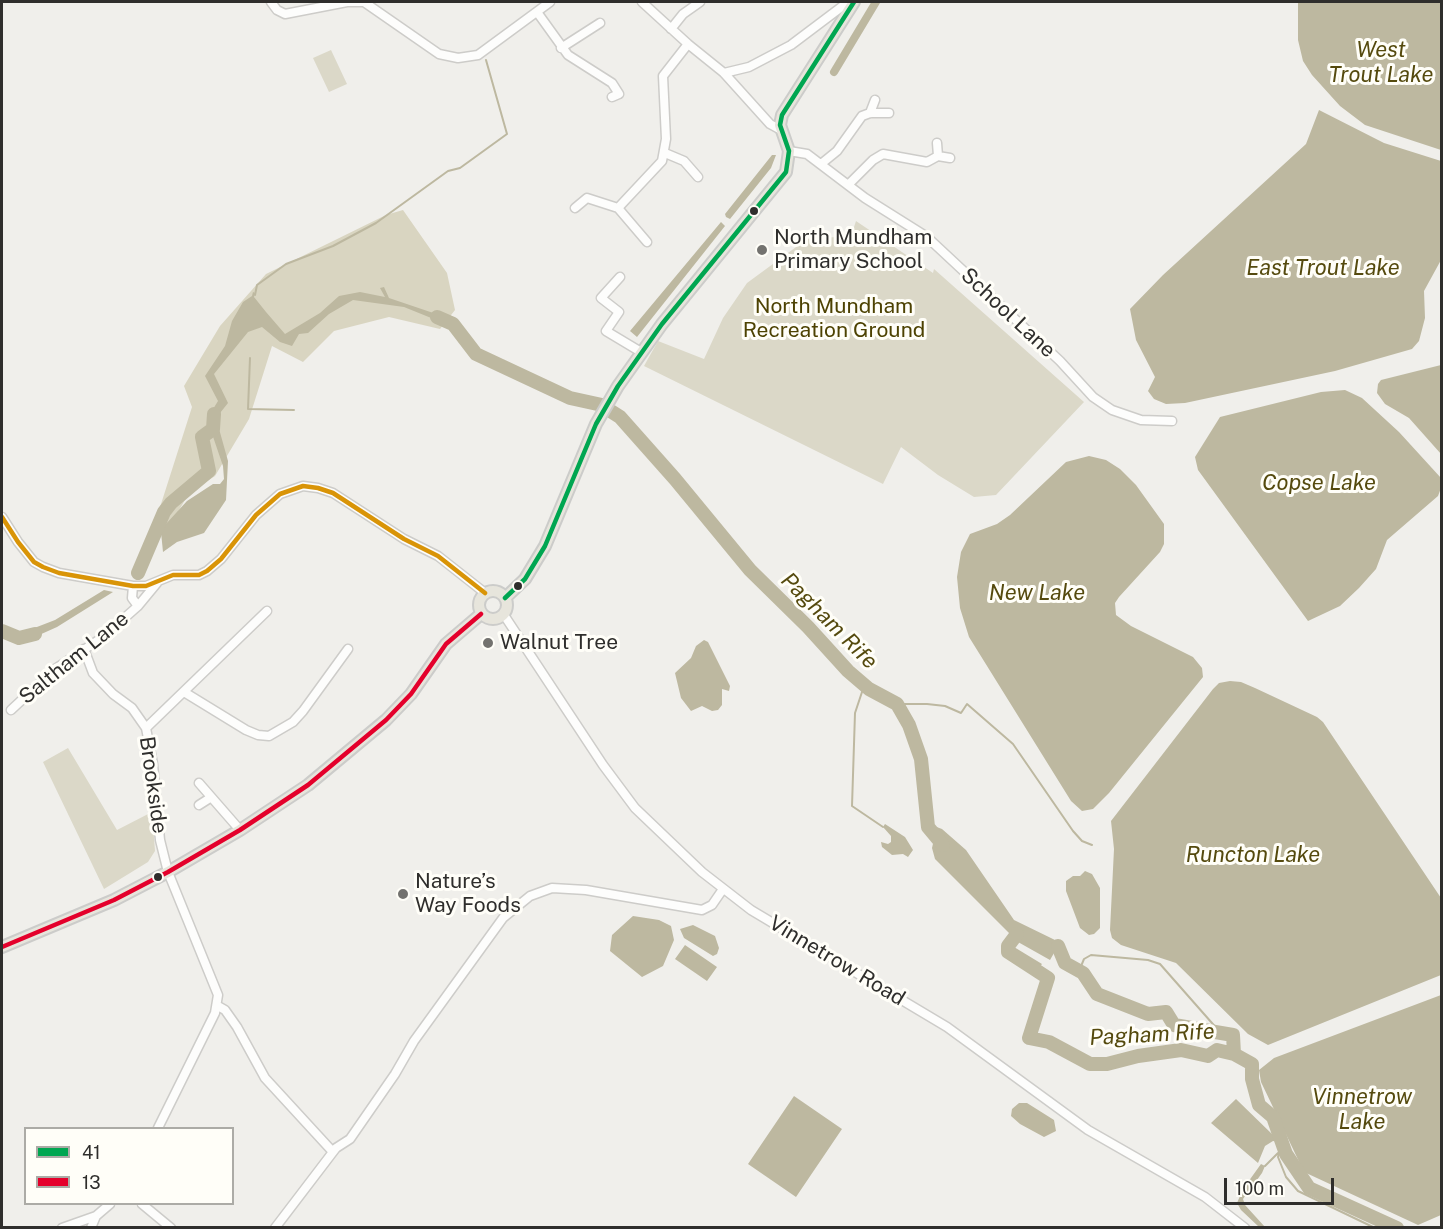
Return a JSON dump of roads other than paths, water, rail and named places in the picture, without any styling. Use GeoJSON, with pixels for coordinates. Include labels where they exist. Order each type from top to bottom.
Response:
{"type":"FeatureCollection","features":[{"type":"Feature","properties":{"kind":"main road"},"geometry":{"type":"LineString","coordinates":[[506,598],[519,586],[538,558],[596,424],[641,352],[786,172],[789,151],[781,130],[780,119],[854,2]]}},
{"type":"Feature","properties":{"kind":"main road"},"geometry":{"type":"LineString","coordinates":[[481,614],[479,600],[485,593],[494,591],[506,598]]}},
{"type":"Feature","properties":{"kind":"main road"},"geometry":{"type":"LineString","coordinates":[[481,614],[494,620],[504,615],[507,608],[506,598]]}},
{"type":"Feature","properties":{"kind":"main road"},"geometry":{"type":"LineString","coordinates":[[2,947],[114,900],[168,872],[240,830],[308,785],[386,720],[411,694],[446,644],[481,614]]}},
{"type":"Feature","properties":{"kind":"street"},"geometry":{"type":"LineString","coordinates":[[271,2],[277,10],[285,14],[347,2],[364,2],[439,54],[458,58],[478,55],[550,2]]}},
{"type":"Feature","properties":{"kind":"street"},"geometry":{"type":"LineString","coordinates":[[642,2],[670,29],[724,73],[770,124],[781,130]]}},
{"type":"Feature","properties":{"kind":"street"},"geometry":{"type":"LineString","coordinates":[[683,14],[684,2]]}},
{"type":"Feature","properties":{"kind":"street"},"geometry":{"type":"LineString","coordinates":[[670,29],[683,14],[700,2]]}},
{"type":"Feature","properties":{"kind":"street"},"geometry":{"type":"LineString","coordinates":[[724,73],[749,67],[790,45],[848,2]]}},
{"type":"Feature","properties":{"kind":"street"},"geometry":{"type":"LineString","coordinates":[[537,12],[561,48],[578,63],[612,83],[619,94],[612,97]]}},
{"type":"Feature","properties":{"kind":"street"},"geometry":{"type":"LineString","coordinates":[[561,48],[600,23]]}},
{"type":"Feature","properties":{"kind":"street"},"geometry":{"type":"LineString","coordinates":[[618,208],[657,170],[665,153],[663,76],[688,44]]}},
{"type":"Feature","properties":{"kind":"street"},"geometry":{"type":"LineString","coordinates":[[870,113],[875,99]]}},
{"type":"Feature","properties":{"kind":"street"},"geometry":{"type":"LineString","coordinates":[[821,165],[849,137],[857,121],[870,113],[889,112]]}},
{"type":"Feature","properties":{"kind":"street"},"geometry":{"type":"LineString","coordinates":[[937,143],[938,156]]}},
{"type":"Feature","properties":{"kind":"street","name":"School Lane"},"geometry":{"type":"LineString","coordinates":[[789,151],[807,154],[848,185],[927,237],[1060,361],[1093,397],[1112,410],[1141,420],[1172,421]]}},
{"type":"Feature","properties":{"kind":"street"},"geometry":{"type":"LineString","coordinates":[[665,153],[684,161],[698,177]]}},
{"type":"Feature","properties":{"kind":"street"},"geometry":{"type":"LineString","coordinates":[[848,185],[867,165],[883,154],[919,162],[938,156],[950,158]]}},
{"type":"Feature","properties":{"kind":"street"},"geometry":{"type":"LineString","coordinates":[[575,208],[587,198],[618,208],[647,242]]}},
{"type":"Feature","properties":{"kind":"street"},"geometry":{"type":"LineString","coordinates":[[620,277],[601,298],[619,312],[606,331],[641,352]]}},
{"type":"Feature","properties":{"kind":"street"},"geometry":{"type":"LineString","coordinates":[[2,517],[34,562],[43,567],[59,573],[132,586],[146,586],[173,575],[199,575],[207,571],[221,559],[267,504],[280,494],[303,486],[333,493],[404,539],[453,566],[485,593]]}},
{"type":"Feature","properties":{"kind":"street","name":"Saltham Lane"},"geometry":{"type":"LineString","coordinates":[[11,710],[55,669],[138,606],[159,580]]}},
{"type":"Feature","properties":{"kind":"street","name":"Saltham Lane"},"geometry":{"type":"LineString","coordinates":[[132,586],[132,598],[138,606]]}},
{"type":"Feature","properties":{"kind":"street"},"geometry":{"type":"LineString","coordinates":[[146,728],[267,611]]}},
{"type":"Feature","properties":{"kind":"street","name":"Vinnetrow Road"},"geometry":{"type":"LineString","coordinates":[[504,615],[603,765],[635,808],[663,837],[723,889],[761,915],[947,1027],[1072,1119],[1205,1197],[1245,1227]]}},
{"type":"Feature","properties":{"kind":"street","name":"Brookside"},"geometry":{"type":"LineString","coordinates":[[84,649],[93,673],[113,694],[132,708],[146,728],[153,764],[160,840],[168,872],[211,972],[218,995],[218,1006]]}},
{"type":"Feature","properties":{"kind":"street"},"geometry":{"type":"LineString","coordinates":[[184,692],[246,730],[258,735],[269,736],[293,722],[303,711],[337,656],[348,649]]}},
{"type":"Feature","properties":{"kind":"street"},"geometry":{"type":"LineString","coordinates":[[199,783],[210,798],[228,813],[240,830]]}},
{"type":"Feature","properties":{"kind":"street"},"geometry":{"type":"LineString","coordinates":[[199,805],[210,798]]}},
{"type":"Feature","properties":{"kind":"street"},"geometry":{"type":"LineString","coordinates":[[275,1227],[333,1152],[350,1139],[368,1115],[414,1041],[503,918],[530,896],[552,888],[586,890],[702,910],[712,905],[723,889]]}},
{"type":"Feature","properties":{"kind":"street"},"geometry":{"type":"LineString","coordinates":[[158,1127],[218,1006],[225,1010],[237,1027],[265,1078],[333,1152]]}},
{"type":"Feature","properties":{"kind":"street"},"geometry":{"type":"LineString","coordinates":[[91,1227],[96,1216],[108,1205]]}},
{"type":"Feature","properties":{"kind":"street"},"geometry":{"type":"LineString","coordinates":[[144,1205],[171,1227]]}},
{"type":"Feature","properties":{"kind":"street"},"geometry":{"type":"LineString","coordinates":[[62,1227],[96,1216]]}},
{"type":"Feature","properties":{"kind":"water","name":"West Trout Lake"},"geometry":{"type":"Polygon","coordinates":[[[1298,2],[1441,2],[1441,150],[1365,125],[1340,106],[1312,75],[1303,61],[1298,40],[1298,2]]]}},
{"type":"Feature","properties":{"kind":"water","name":"East Trout Lake"},"geometry":{"type":"Polygon","coordinates":[[[1319,110],[1384,143],[1441,161],[1441,260],[1424,291],[1425,318],[1419,341],[1412,349],[1335,371],[1185,403],[1166,404],[1154,399],[1148,391],[1155,377],[1136,340],[1130,309],[1163,275],[1306,144],[1319,110]]]}},
{"type":"Feature","properties":{"kind":"water"},"geometry":{"type":"Polygon","coordinates":[[[772,155],[776,155],[771,168],[730,219],[726,217],[725,214],[772,155]]]}},
{"type":"Feature","properties":{"kind":"water"},"geometry":{"type":"Polygon","coordinates":[[[721,222],[725,226],[637,337],[630,331],[721,222]]]}},
{"type":"Feature","properties":{"kind":"water"},"geometry":{"type":"Polygon","coordinates":[[[384,287],[389,298],[454,320],[451,326],[404,307],[353,300],[329,314],[308,333],[299,334],[292,346],[280,342],[262,327],[248,332],[214,374],[228,403],[216,418],[228,461],[226,500],[204,533],[177,542],[163,552],[161,532],[165,525],[187,501],[213,484],[220,484],[224,479],[223,466],[207,419],[218,401],[205,376],[225,346],[232,321],[243,302],[252,296],[253,292],[255,293],[254,297],[285,334],[320,313],[339,296],[360,292],[385,297],[380,288],[384,287]]]}},
{"type":"Feature","properties":{"kind":"water"},"geometry":{"type":"Polygon","coordinates":[[[1442,365],[1441,454],[1409,418],[1385,404],[1377,393],[1381,380],[1442,365]]]}},
{"type":"Feature","properties":{"kind":"water","name":"Copse Lake"},"geometry":{"type":"Polygon","coordinates":[[[1345,390],[1362,398],[1399,432],[1441,478],[1441,488],[1438,496],[1387,540],[1376,569],[1359,588],[1340,606],[1308,621],[1198,470],[1195,457],[1220,417],[1321,392],[1345,390]]]}},
{"type":"Feature","properties":{"kind":"water","name":"New Lake"},"geometry":{"type":"Polygon","coordinates":[[[1089,456],[1106,460],[1120,469],[1136,485],[1164,524],[1164,544],[1160,552],[1119,597],[1115,603],[1116,615],[1131,626],[1193,657],[1202,668],[1203,677],[1109,793],[1093,809],[1082,811],[1071,801],[969,637],[960,608],[957,577],[961,552],[970,534],[997,524],[1010,515],[1066,462],[1089,456]]]}},
{"type":"Feature","properties":{"kind":"water"},"geometry":{"type":"Polygon","coordinates":[[[104,590],[113,592],[57,627],[28,640],[16,641],[24,632],[55,620],[104,590]]]}},
{"type":"Feature","properties":{"kind":"water"},"geometry":{"type":"Polygon","coordinates":[[[704,640],[708,642],[730,686],[729,691],[722,689],[722,705],[718,710],[712,711],[702,706],[691,711],[681,698],[675,673],[691,658],[696,646],[704,640]]]}},
{"type":"Feature","properties":{"kind":"water","name":"Runcton Lake"},"geometry":{"type":"Polygon","coordinates":[[[1241,682],[1255,688],[1323,722],[1441,898],[1441,975],[1268,1045],[1248,1034],[1176,963],[1121,945],[1112,938],[1110,930],[1114,849],[1111,821],[1213,689],[1219,683],[1241,682]]]}},
{"type":"Feature","properties":{"kind":"water"},"geometry":{"type":"Polygon","coordinates":[[[885,824],[905,837],[913,850],[908,857],[903,854],[892,855],[882,847],[881,842],[888,844],[891,842],[891,836],[883,827],[885,824]]]}},
{"type":"Feature","properties":{"kind":"water"},"geometry":{"type":"Polygon","coordinates":[[[934,826],[942,829],[966,850],[1014,920],[1055,940],[1058,946],[1050,960],[1018,942],[1014,947],[1042,964],[1037,970],[1008,952],[1008,946],[1014,938],[935,859],[932,848],[935,835],[931,830],[934,826]]]}},
{"type":"Feature","properties":{"kind":"water"},"geometry":{"type":"Polygon","coordinates":[[[1085,871],[1092,874],[1100,888],[1100,928],[1094,934],[1089,935],[1080,928],[1066,891],[1066,881],[1073,876],[1080,876],[1085,871]]]}},
{"type":"Feature","properties":{"kind":"water"},"geometry":{"type":"Polygon","coordinates":[[[633,916],[659,920],[671,926],[674,940],[663,966],[642,977],[610,951],[612,935],[633,916]]]}},
{"type":"Feature","properties":{"kind":"water"},"geometry":{"type":"Polygon","coordinates":[[[693,925],[715,936],[719,948],[717,954],[713,956],[684,938],[680,929],[693,925]]]}},
{"type":"Feature","properties":{"kind":"water"},"geometry":{"type":"Polygon","coordinates":[[[685,945],[717,967],[707,981],[675,959],[685,945]]]}},
{"type":"Feature","properties":{"kind":"water","name":"Vinnetrow Lake"},"geometry":{"type":"Polygon","coordinates":[[[1441,995],[1441,1215],[1418,1225],[1304,1172],[1261,1082],[1259,1070],[1274,1058],[1441,995]]]}},
{"type":"Feature","properties":{"kind":"water"},"geometry":{"type":"Polygon","coordinates":[[[794,1096],[842,1129],[796,1197],[748,1164],[794,1096]]]}},
{"type":"Feature","properties":{"kind":"water"},"geometry":{"type":"Polygon","coordinates":[[[1236,1099],[1273,1135],[1276,1137],[1279,1134],[1282,1142],[1273,1141],[1265,1146],[1258,1163],[1211,1123],[1236,1099]]]}},
{"type":"Feature","properties":{"kind":"water"},"geometry":{"type":"Polygon","coordinates":[[[1019,1103],[1027,1103],[1054,1120],[1056,1131],[1044,1137],[1020,1124],[1011,1116],[1012,1109],[1019,1103]]]}},
{"type":"Feature","properties":{"kind":"water"},"geometry":{"type":"Polygon","coordinates":[[[1261,1164],[1265,1166],[1262,1173],[1243,1199],[1245,1205],[1265,1227],[1259,1227],[1237,1203],[1243,1189],[1261,1164]]]}},
{"type":"Feature","properties":{"kind":"waterway"},"geometry":{"type":"LineString","coordinates":[[834,72],[876,2]]}},
{"type":"Feature","properties":{"kind":"waterway"},"geometry":{"type":"LineString","coordinates":[[255,295],[257,285],[286,264],[333,246],[376,223],[448,171],[460,168],[507,134],[486,60]]}},
{"type":"Feature","properties":{"kind":"waterway","name":"Pagham Rife"},"geometry":{"type":"LineString","coordinates":[[437,317],[453,324],[476,354],[570,398],[602,405]]}},
{"type":"Feature","properties":{"kind":"waterway"},"geometry":{"type":"LineString","coordinates":[[250,358],[248,409],[294,410]]}},
{"type":"Feature","properties":{"kind":"waterway","name":"Pagham Rife"},"geometry":{"type":"LineString","coordinates":[[609,410],[620,417],[675,479],[750,570],[808,627],[848,671],[869,689],[897,704],[909,725],[921,759],[928,827],[943,845]]}},
{"type":"Feature","properties":{"kind":"waterway","name":"Pagham Rife"},"geometry":{"type":"LineString","coordinates":[[138,573],[164,512],[171,503],[209,471],[202,437],[213,429],[214,414]]}},
{"type":"Feature","properties":{"kind":"waterway","name":"Pagham Rife"},"geometry":{"type":"LineString","coordinates":[[2,631],[19,638],[35,634]]}},
{"type":"Feature","properties":{"kind":"waterway"},"geometry":{"type":"LineString","coordinates":[[864,686],[855,713],[852,806],[883,827]]}},
{"type":"Feature","properties":{"kind":"waterway"},"geometry":{"type":"LineString","coordinates":[[897,704],[945,706],[961,713],[967,704],[1013,744],[1073,831],[1082,841],[1092,845]]}},
{"type":"Feature","properties":{"kind":"waterway","name":"Pagham Rife"},"geometry":{"type":"LineString","coordinates":[[1017,934],[1008,946],[1008,952],[1048,978],[1029,1038],[1049,1042],[1090,1064],[1107,1064],[1138,1056],[1181,1050],[1208,1056],[1217,1050],[1234,1054]]}},
{"type":"Feature","properties":{"kind":"waterway","name":"Pagham Rife"},"geometry":{"type":"LineString","coordinates":[[1058,946],[1065,963],[1083,973],[1097,994],[1148,1014],[1166,1012],[1174,1025],[1233,1035],[1234,1054],[1252,1064],[1252,1079],[1259,1105],[1273,1117],[1286,1154],[1309,1188],[1397,1228]]}},
{"type":"Feature","properties":{"kind":"waterway"},"geometry":{"type":"LineString","coordinates":[[1079,971],[1084,959],[1091,955],[1148,960],[1160,964],[1219,1031]]}},
{"type":"Feature","properties":{"kind":"waterway"},"geometry":{"type":"LineString","coordinates":[[1282,1142],[1278,1157],[1286,1177],[1298,1191],[1375,1228]]}},
{"type":"Feature","properties":{"kind":"waterway"},"geometry":{"type":"LineString","coordinates":[[1265,1166],[1278,1153]]}},
{"type":"Feature","properties":{"kind":"place","name":"North Mundham Primary School"},"geometry":{"type":"Point","coordinates":[762,250]}},
{"type":"Feature","properties":{"kind":"place","name":"Walnut Tree"},"geometry":{"type":"Point","coordinates":[488,643]}},
{"type":"Feature","properties":{"kind":"place","name":"Nature’s Way Foods"},"geometry":{"type":"Point","coordinates":[403,894]}},
{"type":"Feature","properties":{"kind":"park label","name":"North Mundham Recreation Ground"},"geometry":{"type":"Point","coordinates":[834,319]}}]}
